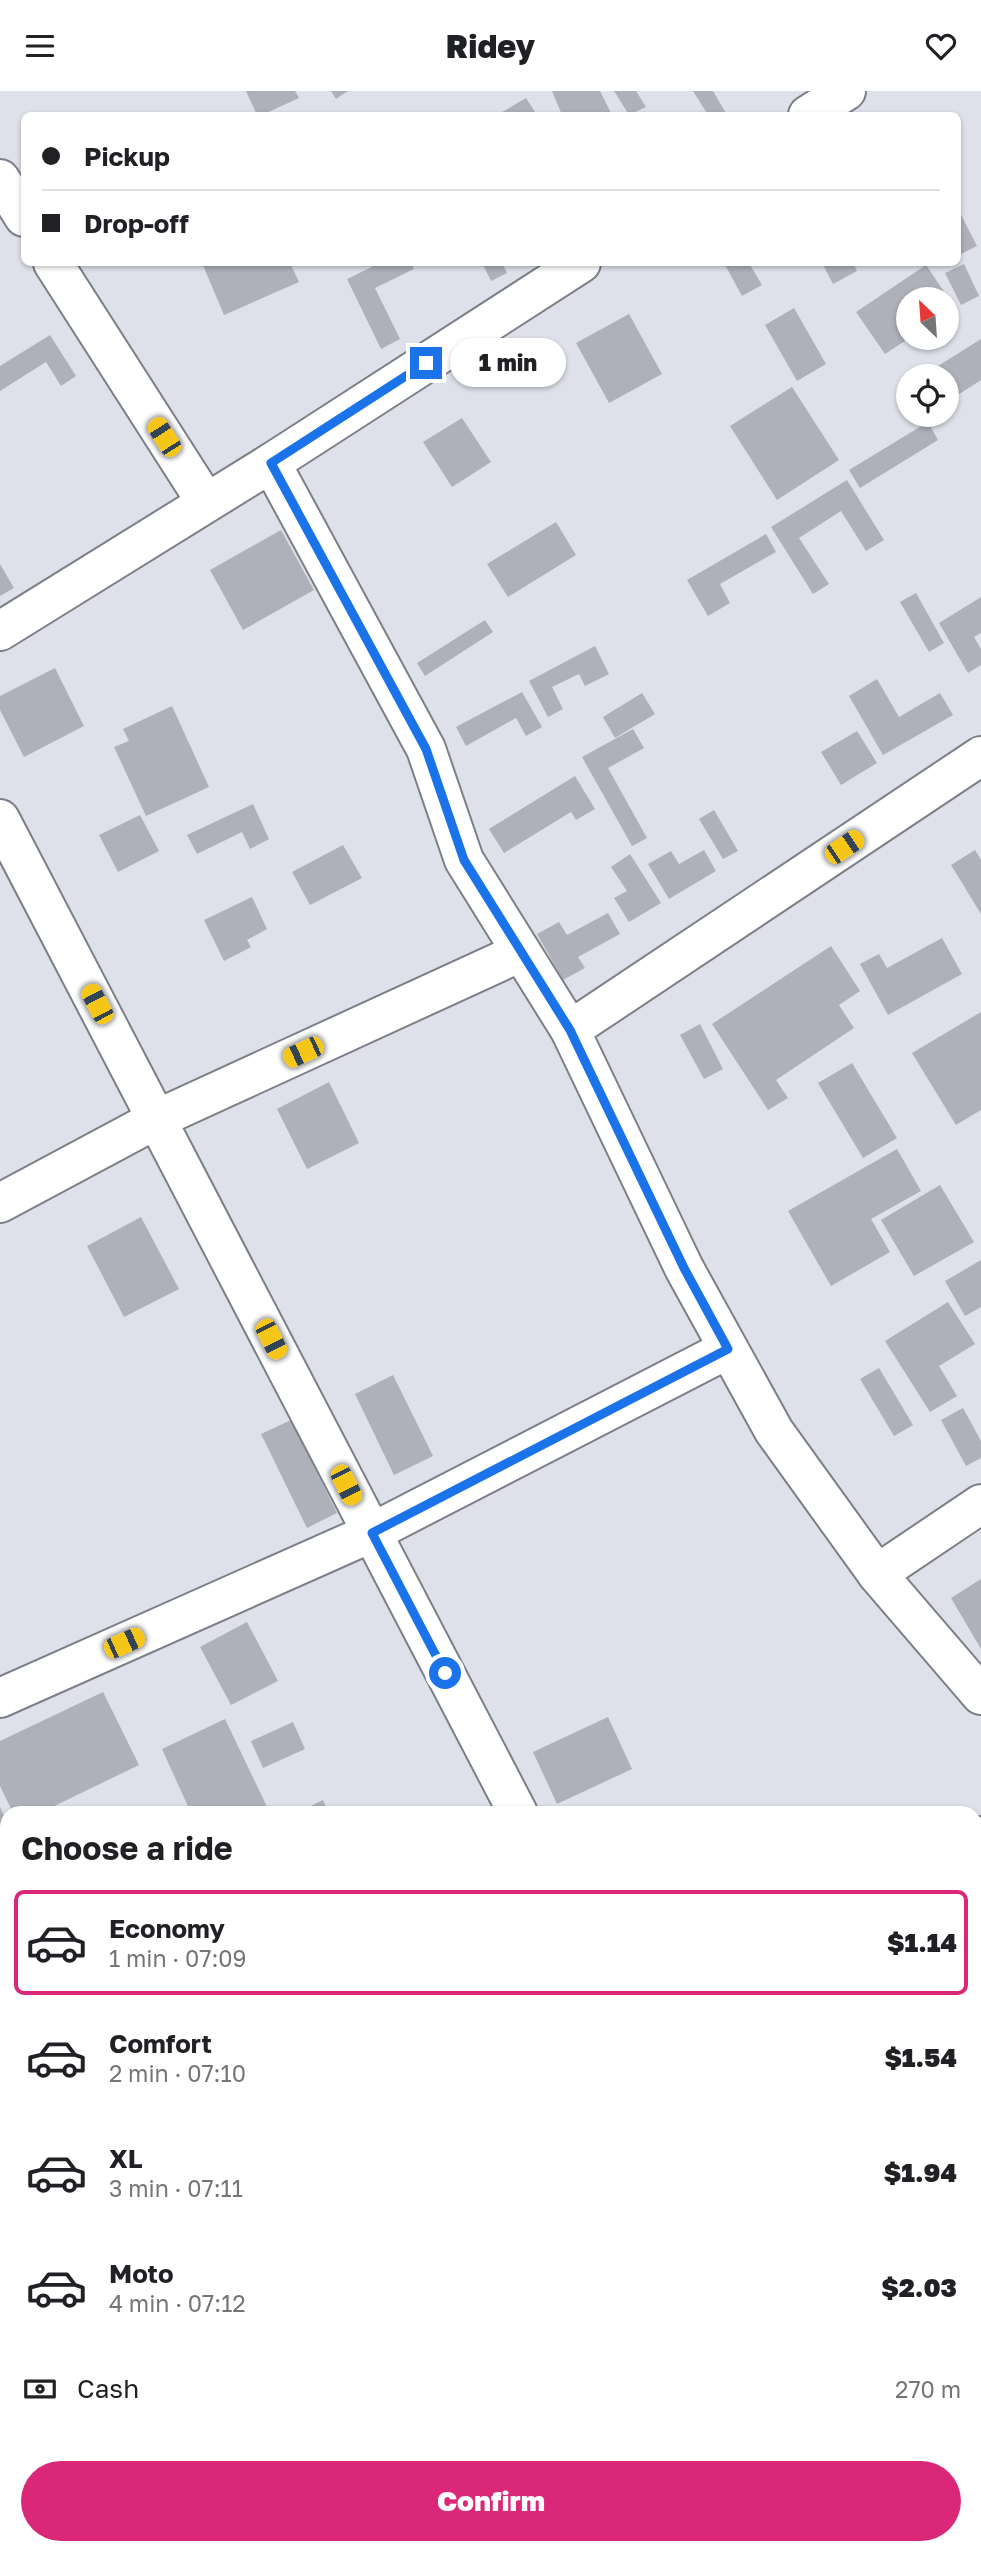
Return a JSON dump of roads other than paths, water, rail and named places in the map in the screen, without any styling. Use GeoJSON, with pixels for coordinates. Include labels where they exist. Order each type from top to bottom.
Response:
{"type":"FeatureCollection","features":[{"type":"Feature","properties":{"kind":"street"},"geometry":{"type":"LineString","coordinates":[[813,112],[846,91]]}},
{"type":"Feature","properties":{"kind":"street"},"geometry":{"type":"LineString","coordinates":[[0,179],[21,212]]}},
{"type":"Feature","properties":{"kind":"street"},"geometry":{"type":"LineString","coordinates":[[55,266],[206,502]]}},
{"type":"Feature","properties":{"kind":"street"},"geometry":{"type":"LineString","coordinates":[[0,631],[271,463],[576,266]]}},
{"type":"Feature","properties":{"kind":"street"},"geometry":{"type":"LineString","coordinates":[[271,463],[426,749],[464,860],[570,1030],[684,1268],[774,1431],[877,1574],[981,1695]]}},
{"type":"Feature","properties":{"kind":"street"},"geometry":{"type":"LineString","coordinates":[[570,1030],[981,756]]}},
{"type":"Feature","properties":{"kind":"street"},"geometry":{"type":"LineString","coordinates":[[0,819],[514,1806]]}},
{"type":"Feature","properties":{"kind":"street"},"geometry":{"type":"LineString","coordinates":[[0,1203],[157,1119],[521,951]]}},
{"type":"Feature","properties":{"kind":"street"},"geometry":{"type":"LineString","coordinates":[[0,1698],[372,1533],[728,1349]]}},
{"type":"Feature","properties":{"kind":"street"},"geometry":{"type":"LineString","coordinates":[[877,1574],[981,1504]]}}]}
